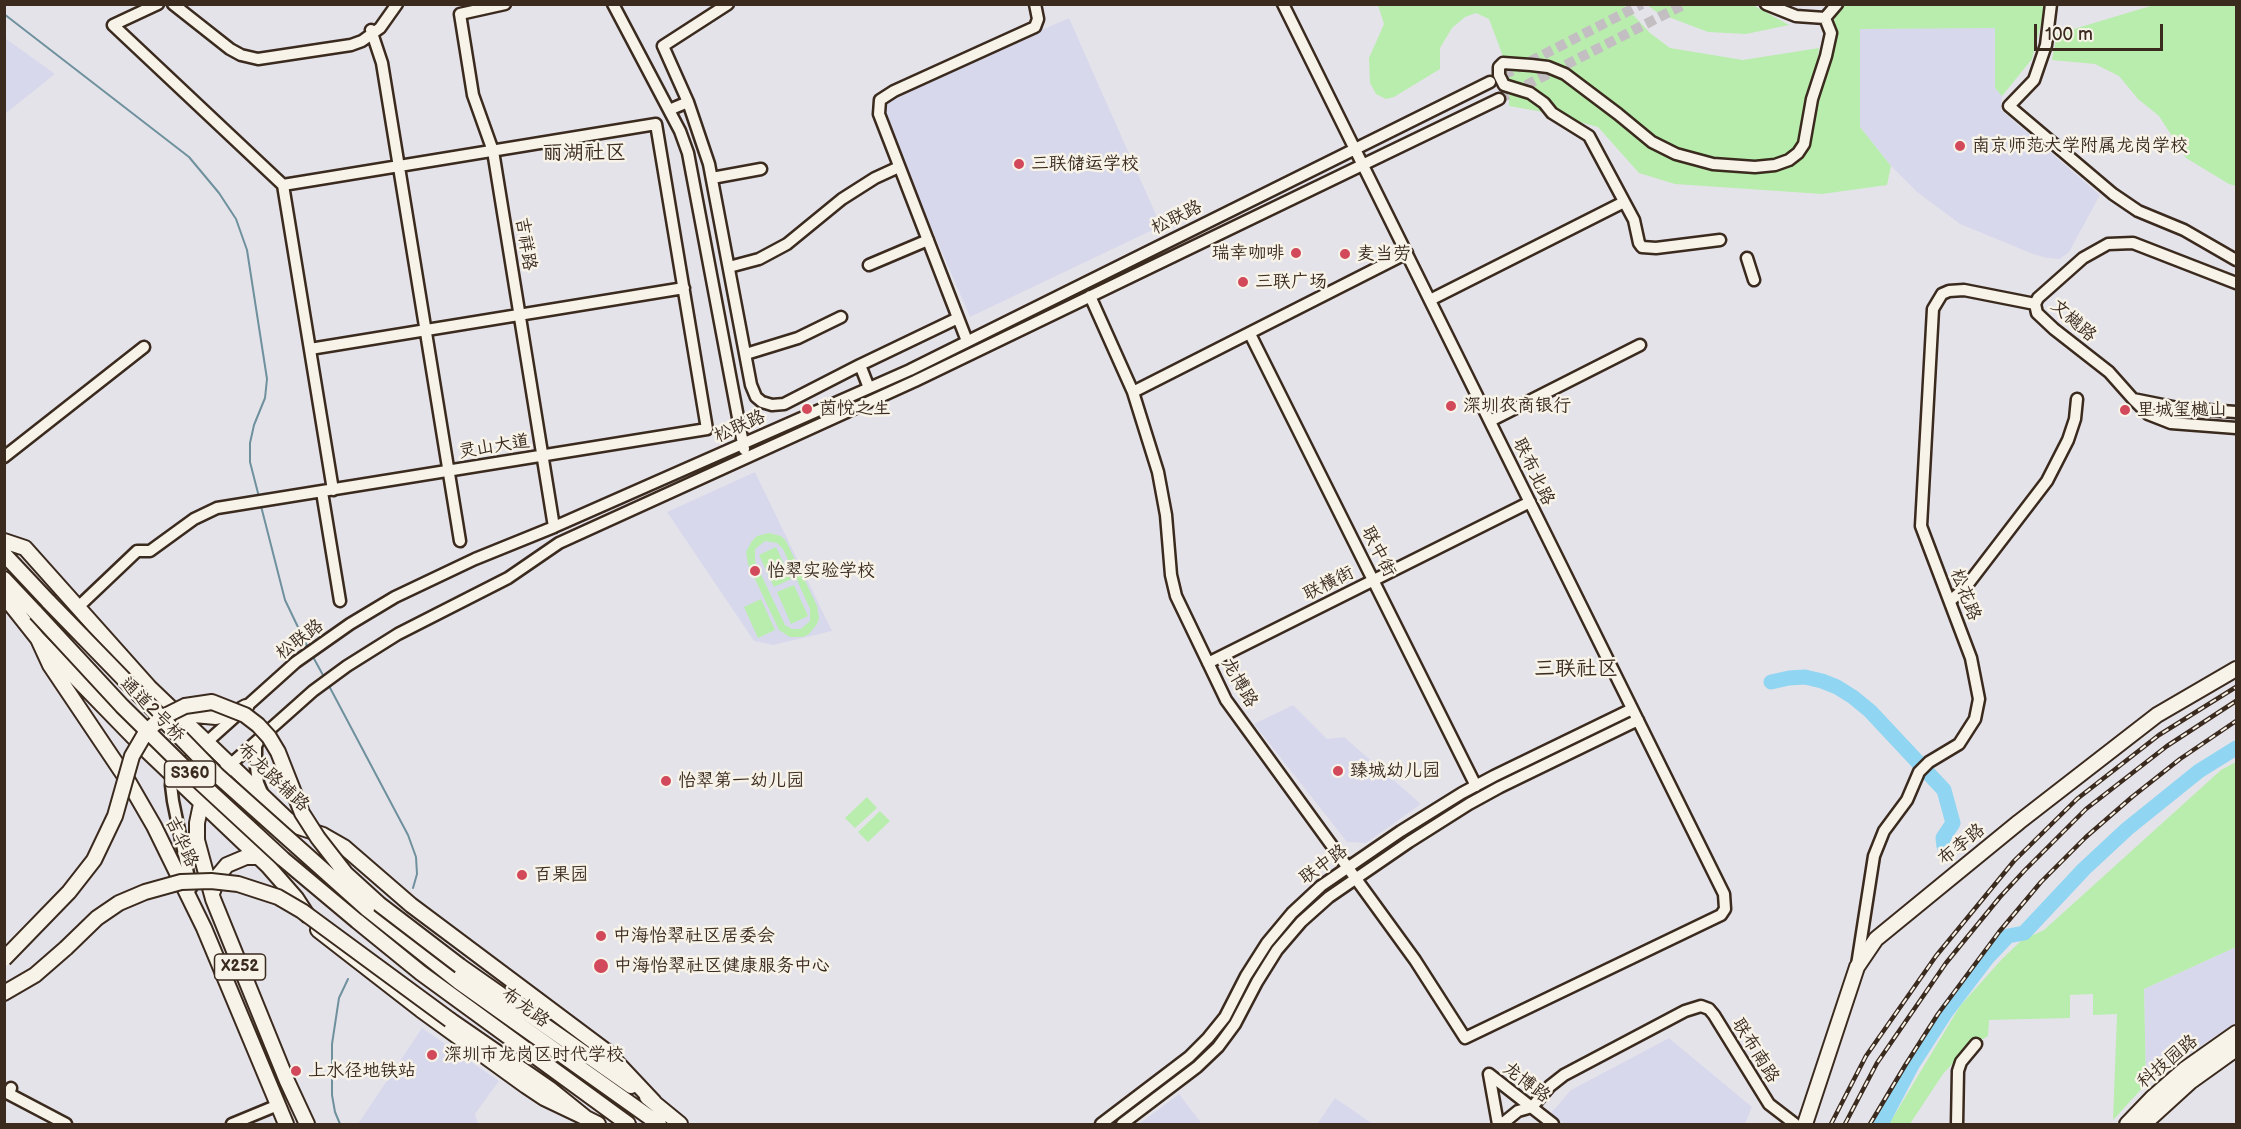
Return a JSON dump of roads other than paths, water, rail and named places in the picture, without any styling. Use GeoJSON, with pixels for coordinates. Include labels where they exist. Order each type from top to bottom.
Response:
{"type":"FeatureCollection","features":[{"type":"Feature","properties":{"kind":"main road","name":"布龙路辅路"},"geometry":{"type":"LineString","coordinates":[[4,541],[25,548],[77,608],[166,703],[293,824],[323,835],[344,847],[411,905],[606,1051],[654,1102]]}},
{"type":"Feature","properties":{"kind":"main road","name":"通道2号桥"},"geometry":{"type":"LineString","coordinates":[[4,554],[217,775],[367,909],[430,961]]}},
{"type":"Feature","properties":{"kind":"main road","name":"通道2号桥"},"geometry":{"type":"LineString","coordinates":[[4,579],[122,706],[190,774],[284,859],[421,972]]}},
{"type":"Feature","properties":{"kind":"main road","name":"吉华路"},"geometry":{"type":"LineString","coordinates":[[5,598],[38,639],[50,665],[144,808],[204,928],[286,1125]]}},
{"type":"Feature","properties":{"kind":"main road"},"geometry":{"type":"LineString","coordinates":[[38,639],[201,804],[259,857],[296,898],[318,930],[357,962],[526,1086],[544,1098],[592,1121]]}},
{"type":"Feature","properties":{"kind":"main road","name":"布李路"},"geometry":{"type":"LineString","coordinates":[[1805,1125],[1857,967],[1876,939],[2019,822],[2157,715],[2236,669]]}},
{"type":"Feature","properties":{"kind":"main road"},"geometry":{"type":"LineString","coordinates":[[4,959],[69,892],[94,860],[115,816],[132,756],[146,732],[161,718],[185,706],[213,702],[245,715],[258,724],[269,737],[278,752],[302,813],[322,845],[346,874],[387,910],[460,966],[654,1102],[680,1125]]}},
{"type":"Feature","properties":{"kind":"main road"},"geometry":{"type":"LineString","coordinates":[[166,703],[184,712],[205,717],[226,715],[246,707]]}},
{"type":"Feature","properties":{"kind":"main road","name":"吉华路"},"geometry":{"type":"LineString","coordinates":[[231,764],[201,804],[197,823],[197,840],[213,899],[287,1081],[308,1125]]}},
{"type":"Feature","properties":{"kind":"main road"},"geometry":{"type":"LineString","coordinates":[[213,899],[214,882],[223,869],[241,858],[259,857]]}},
{"type":"Feature","properties":{"kind":"main road"},"geometry":{"type":"LineString","coordinates":[[4,993],[35,975],[97,918],[119,903],[145,892],[181,882],[211,881],[238,884],[278,897],[302,911],[592,1121]]}},
{"type":"Feature","properties":{"kind":"main road","name":"布龙路"},"geometry":{"type":"LineString","coordinates":[[430,961],[659,1125]]}},
{"type":"Feature","properties":{"kind":"main road","name":"布龙路"},"geometry":{"type":"LineString","coordinates":[[421,972],[628,1125]]}},
{"type":"Feature","properties":{"kind":"main road","name":"科技园路"},"geometry":{"type":"LineString","coordinates":[[2127,1125],[2152,1098],[2185,1069],[2236,1033]]}},
{"type":"Feature","properties":{"kind":"main road","name":"科技园路"},"geometry":{"type":"LineString","coordinates":[[2144,1125],[2190,1082],[2236,1049]]}},
{"type":"Feature","properties":{"kind":"street"},"geometry":{"type":"LineString","coordinates":[[158,4],[113,25],[283,185],[310,349],[340,601]]}},
{"type":"Feature","properties":{"kind":"street"},"geometry":{"type":"LineString","coordinates":[[173,4],[230,49],[252,58],[264,59],[351,45],[372,32],[397,4]]}},
{"type":"Feature","properties":{"kind":"street","name":"吉祥路"},"geometry":{"type":"LineString","coordinates":[[506,4],[460,14],[473,95],[493,151],[555,527]]}},
{"type":"Feature","properties":{"kind":"street"},"geometry":{"type":"LineString","coordinates":[[613,4],[680,131],[688,153],[746,458]]}},
{"type":"Feature","properties":{"kind":"street"},"geometry":{"type":"LineString","coordinates":[[728,4],[663,46],[688,102],[710,164],[751,385],[756,397],[772,405],[784,404],[958,318]]}},
{"type":"Feature","properties":{"kind":"street"},"geometry":{"type":"LineString","coordinates":[[967,341],[879,114],[880,100],[894,91],[1035,27],[1038,19],[1035,4]]}},
{"type":"Feature","properties":{"kind":"street","name":"联布北路"},"geometry":{"type":"LineString","coordinates":[[1283,4],[1724,894],[1725,909],[1715,920],[1465,1038]]}},
{"type":"Feature","properties":{"kind":"street"},"geometry":{"type":"LineString","coordinates":[[1766,4],[1796,16],[1825,18]]}},
{"type":"Feature","properties":{"kind":"street"},"geometry":{"type":"LineString","coordinates":[[1825,18],[1837,4]]}},
{"type":"Feature","properties":{"kind":"street"},"geometry":{"type":"LineString","coordinates":[[2051,4],[2046,45],[2034,80],[2009,106],[2113,194],[2138,211],[2184,230],[2236,260]]}},
{"type":"Feature","properties":{"kind":"street"},"geometry":{"type":"LineString","coordinates":[[1720,240],[1646,249],[1639,243],[1634,220],[1589,136],[1552,113],[1544,103],[1530,93],[1504,85],[1500,81],[1499,67],[1503,63],[1548,67],[1565,74],[1652,142],[1676,154],[1713,164],[1774,165],[1789,160],[1804,144],[1812,99],[1831,33],[1825,18]]}},
{"type":"Feature","properties":{"kind":"street"},"geometry":{"type":"LineString","coordinates":[[372,32],[381,63],[460,541]]}},
{"type":"Feature","properties":{"kind":"street","name":"松联路"},"geometry":{"type":"LineString","coordinates":[[174,777],[208,741],[296,662],[371,610],[475,559],[555,527],[869,388],[1490,82]]}},
{"type":"Feature","properties":{"kind":"street","name":"松联路"},"geometry":{"type":"LineString","coordinates":[[231,764],[314,690],[347,666],[398,634],[508,578],[559,543],[915,381],[1498,99]]}},
{"type":"Feature","properties":{"kind":"street"},"geometry":{"type":"LineString","coordinates":[[669,110],[688,102]]}},
{"type":"Feature","properties":{"kind":"street"},"geometry":{"type":"LineString","coordinates":[[283,185],[657,124],[684,288],[310,349]]}},
{"type":"Feature","properties":{"kind":"street"},"geometry":{"type":"LineString","coordinates":[[729,267],[759,259],[788,244],[842,199],[875,178],[899,167]]}},
{"type":"Feature","properties":{"kind":"street"},"geometry":{"type":"LineString","coordinates":[[712,178],[761,169]]}},
{"type":"Feature","properties":{"kind":"street"},"geometry":{"type":"LineString","coordinates":[[1430,300],[1624,202]]}},
{"type":"Feature","properties":{"kind":"street"},"geometry":{"type":"LineString","coordinates":[[869,266],[927,240]]}},
{"type":"Feature","properties":{"kind":"street","name":"文樾路"},"geometry":{"type":"LineString","coordinates":[[2236,283],[2133,243],[2108,244],[2084,258],[2038,298],[2035,304],[2037,313],[2109,372],[2148,414],[2171,423],[2236,428]]}},
{"type":"Feature","properties":{"kind":"street"},"geometry":{"type":"LineString","coordinates":[[1133,392],[1407,253]]}},
{"type":"Feature","properties":{"kind":"street"},"geometry":{"type":"LineString","coordinates":[[1747,258],[1754,280]]}},
{"type":"Feature","properties":{"kind":"street","name":"灵山大道"},"geometry":{"type":"LineString","coordinates":[[77,608],[137,551],[150,551],[194,519],[217,508],[707,429],[684,288]]}},
{"type":"Feature","properties":{"kind":"street","name":"松花路"},"geometry":{"type":"LineString","coordinates":[[1857,967],[1874,856],[1884,831],[1907,800],[1919,772],[1929,762],[1959,744],[1975,719],[1979,699],[1971,658],[1921,526],[1933,309],[1942,294],[1964,290],[2035,304]]}},
{"type":"Feature","properties":{"kind":"street","name":"龙博路"},"geometry":{"type":"LineString","coordinates":[[1090,296],[1133,392],[1162,486],[1173,586],[1226,700],[1431,982],[1465,1038]]}},
{"type":"Feature","properties":{"kind":"street"},"geometry":{"type":"LineString","coordinates":[[746,354],[798,338],[841,317]]}},
{"type":"Feature","properties":{"kind":"street","name":"联中街"},"geometry":{"type":"LineString","coordinates":[[1250,334],[1476,786]]}},
{"type":"Feature","properties":{"kind":"street"},"geometry":{"type":"LineString","coordinates":[[1490,421],[1640,345]]}},
{"type":"Feature","properties":{"kind":"street"},"geometry":{"type":"LineString","coordinates":[[4,457],[144,347]]}},
{"type":"Feature","properties":{"kind":"street"},"geometry":{"type":"LineString","coordinates":[[860,365],[869,388]]}},
{"type":"Feature","properties":{"kind":"street"},"geometry":{"type":"LineString","coordinates":[[1950,601],[1965,588],[2047,481],[2068,440],[2075,419],[2077,399]]}},
{"type":"Feature","properties":{"kind":"street"},"geometry":{"type":"LineString","coordinates":[[2133,399],[2178,408],[2236,412]]}},
{"type":"Feature","properties":{"kind":"street","name":"联横街"},"geometry":{"type":"LineString","coordinates":[[1208,663],[1530,502]]}},
{"type":"Feature","properties":{"kind":"street","name":"联中路"},"geometry":{"type":"LineString","coordinates":[[1101,1125],[1189,1057],[1208,1038],[1228,1011],[1256,959],[1279,927],[1306,899],[1421,818],[1476,786],[1632,709]]}},
{"type":"Feature","properties":{"kind":"street","name":"联中路"},"geometry":{"type":"LineString","coordinates":[[1122,1125],[1197,1067],[1218,1047],[1235,1024],[1267,966],[1289,936],[1315,909],[1438,822],[1500,787],[1638,720]]}},
{"type":"Feature","properties":{"kind":"street"},"geometry":{"type":"LineString","coordinates":[[260,738],[256,746],[256,767],[258,783],[264,795]]}},
{"type":"Feature","properties":{"kind":"street"},"geometry":{"type":"LineString","coordinates":[[174,777],[171,785],[173,801],[191,888],[204,928]]}},
{"type":"Feature","properties":{"kind":"street","name":"联布南路"},"geometry":{"type":"LineString","coordinates":[[1532,1107],[1550,1086],[1564,1075],[1685,1011],[1701,1006],[1709,1009],[1769,1104],[1795,1125]]}},
{"type":"Feature","properties":{"kind":"street"},"geometry":{"type":"LineString","coordinates":[[1957,1125],[1958,1071],[1961,1062],[1976,1044]]}},
{"type":"Feature","properties":{"kind":"street","name":"龙博路"},"geometry":{"type":"LineString","coordinates":[[1500,1125],[1489,1074],[1553,1125]]}},
{"type":"Feature","properties":{"kind":"street"},"geometry":{"type":"LineString","coordinates":[[11,1088],[9,1094],[66,1125]]}},
{"type":"Feature","properties":{"kind":"street"},"geometry":{"type":"LineString","coordinates":[[232,1125],[278,1105]]}},
{"type":"Feature","properties":{"kind":"street"},"geometry":{"type":"LineString","coordinates":[[1500,1125],[1518,1111],[1532,1107]]}},
{"type":"Feature","properties":{"kind":"waterway"},"geometry":{"type":"LineString","coordinates":[[4,14],[189,157],[219,193],[236,219],[247,250],[267,379],[265,398],[254,425],[250,443],[250,462],[259,497]]}},
{"type":"Feature","properties":{"kind":"waterway"},"geometry":{"type":"LineString","coordinates":[[261,506],[285,600],[308,648]]}},
{"type":"Feature","properties":{"kind":"waterway"},"geometry":{"type":"LineString","coordinates":[[312,655],[324,677]]}},
{"type":"Feature","properties":{"kind":"waterway"},"geometry":{"type":"LineString","coordinates":[[1771,682],[1805,677],[1822,681],[1837,687],[1870,711],[1944,790],[1953,823],[1943,838],[1944,846]]}},
{"type":"Feature","properties":{"kind":"waterway"},"geometry":{"type":"LineString","coordinates":[[328,684],[408,835],[416,857],[417,874],[413,888]]}},
{"type":"Feature","properties":{"kind":"waterway"},"geometry":{"type":"LineString","coordinates":[[1881,1124],[1912,1065],[1946,1012],[1988,957],[2008,936],[2024,933],[2084,869],[2127,829],[2199,771],[2236,748]]}},
{"type":"Feature","properties":{"kind":"waterway"},"geometry":{"type":"LineString","coordinates":[[340,1124],[332,1095],[332,1044],[339,998],[348,979]]}},
{"type":"Feature","properties":{"kind":"tunnel"},"geometry":{"type":"LineString","coordinates":[[1490,82],[1642,4]]}},
{"type":"Feature","properties":{"kind":"tunnel"},"geometry":{"type":"LineString","coordinates":[[1499,99],[1685,4]]}},
{"type":"Feature","properties":{"kind":"railway"},"geometry":{"type":"LineString","coordinates":[[1831,1124],[1866,1056],[1936,956],[2014,861],[2077,799],[2159,735],[2236,687]]}},
{"type":"Feature","properties":{"kind":"railway"},"geometry":{"type":"LineString","coordinates":[[1845,1124],[1877,1063],[1946,963],[2000,897],[2086,809],[2167,746],[2236,701]]}},
{"type":"Feature","properties":{"kind":"railway"},"geometry":{"type":"LineString","coordinates":[[1870,1124],[1938,1014],[1999,932],[2041,882],[2086,837],[2132,797],[2180,759],[2236,721]]}},
{"type":"Feature","properties":{"kind":"place","name":"南京师范大学附属龙岗学校"},"geometry":{"type":"Point","coordinates":[1960,146]}},
{"type":"Feature","properties":{"kind":"place","name":"三联储运学校"},"geometry":{"type":"Point","coordinates":[1019,164]}},
{"type":"Feature","properties":{"kind":"place","name":"瑞幸咖啡"},"geometry":{"type":"Point","coordinates":[1296,253]}},
{"type":"Feature","properties":{"kind":"place","name":"麦当劳"},"geometry":{"type":"Point","coordinates":[1345,254]}},
{"type":"Feature","properties":{"kind":"place","name":"三联广场"},"geometry":{"type":"Point","coordinates":[1243,282]}},
{"type":"Feature","properties":{"kind":"place","name":"深圳农商银行"},"geometry":{"type":"Point","coordinates":[1451,406]}},
{"type":"Feature","properties":{"kind":"place","name":"茵悦之生"},"geometry":{"type":"Point","coordinates":[807,409]}},
{"type":"Feature","properties":{"kind":"place","name":"里城玺樾山"},"geometry":{"type":"Point","coordinates":[2125,410]}},
{"type":"Feature","properties":{"kind":"place","name":"怡翠实验学校"},"geometry":{"type":"Point","coordinates":[755,571]}},
{"type":"Feature","properties":{"kind":"place","name":"臻城幼儿园"},"geometry":{"type":"Point","coordinates":[1338,771]}},
{"type":"Feature","properties":{"kind":"place","name":"怡翠第一幼儿园"},"geometry":{"type":"Point","coordinates":[666,781]}},
{"type":"Feature","properties":{"kind":"place","name":"百果园"},"geometry":{"type":"Point","coordinates":[522,875]}},
{"type":"Feature","properties":{"kind":"place","name":"中海怡翠社区居委会"},"geometry":{"type":"Point","coordinates":[601,936]}},
{"type":"Feature","properties":{"kind":"place","name":"中海怡翠社区健康服务中心"},"geometry":{"type":"Point","coordinates":[601,966]}},
{"type":"Feature","properties":{"kind":"place","name":"深圳市龙岗区时代学校"},"geometry":{"type":"Point","coordinates":[432,1055]}},
{"type":"Feature","properties":{"kind":"place","name":"上水径地铁站"},"geometry":{"type":"Point","coordinates":[296,1071]}},
{"type":"Feature","properties":{"kind":"district","name":"丽湖社区"},"geometry":{"type":"Point","coordinates":[584,154]}},
{"type":"Feature","properties":{"kind":"district","name":"三联社区"},"geometry":{"type":"Point","coordinates":[1576,670]}}]}
